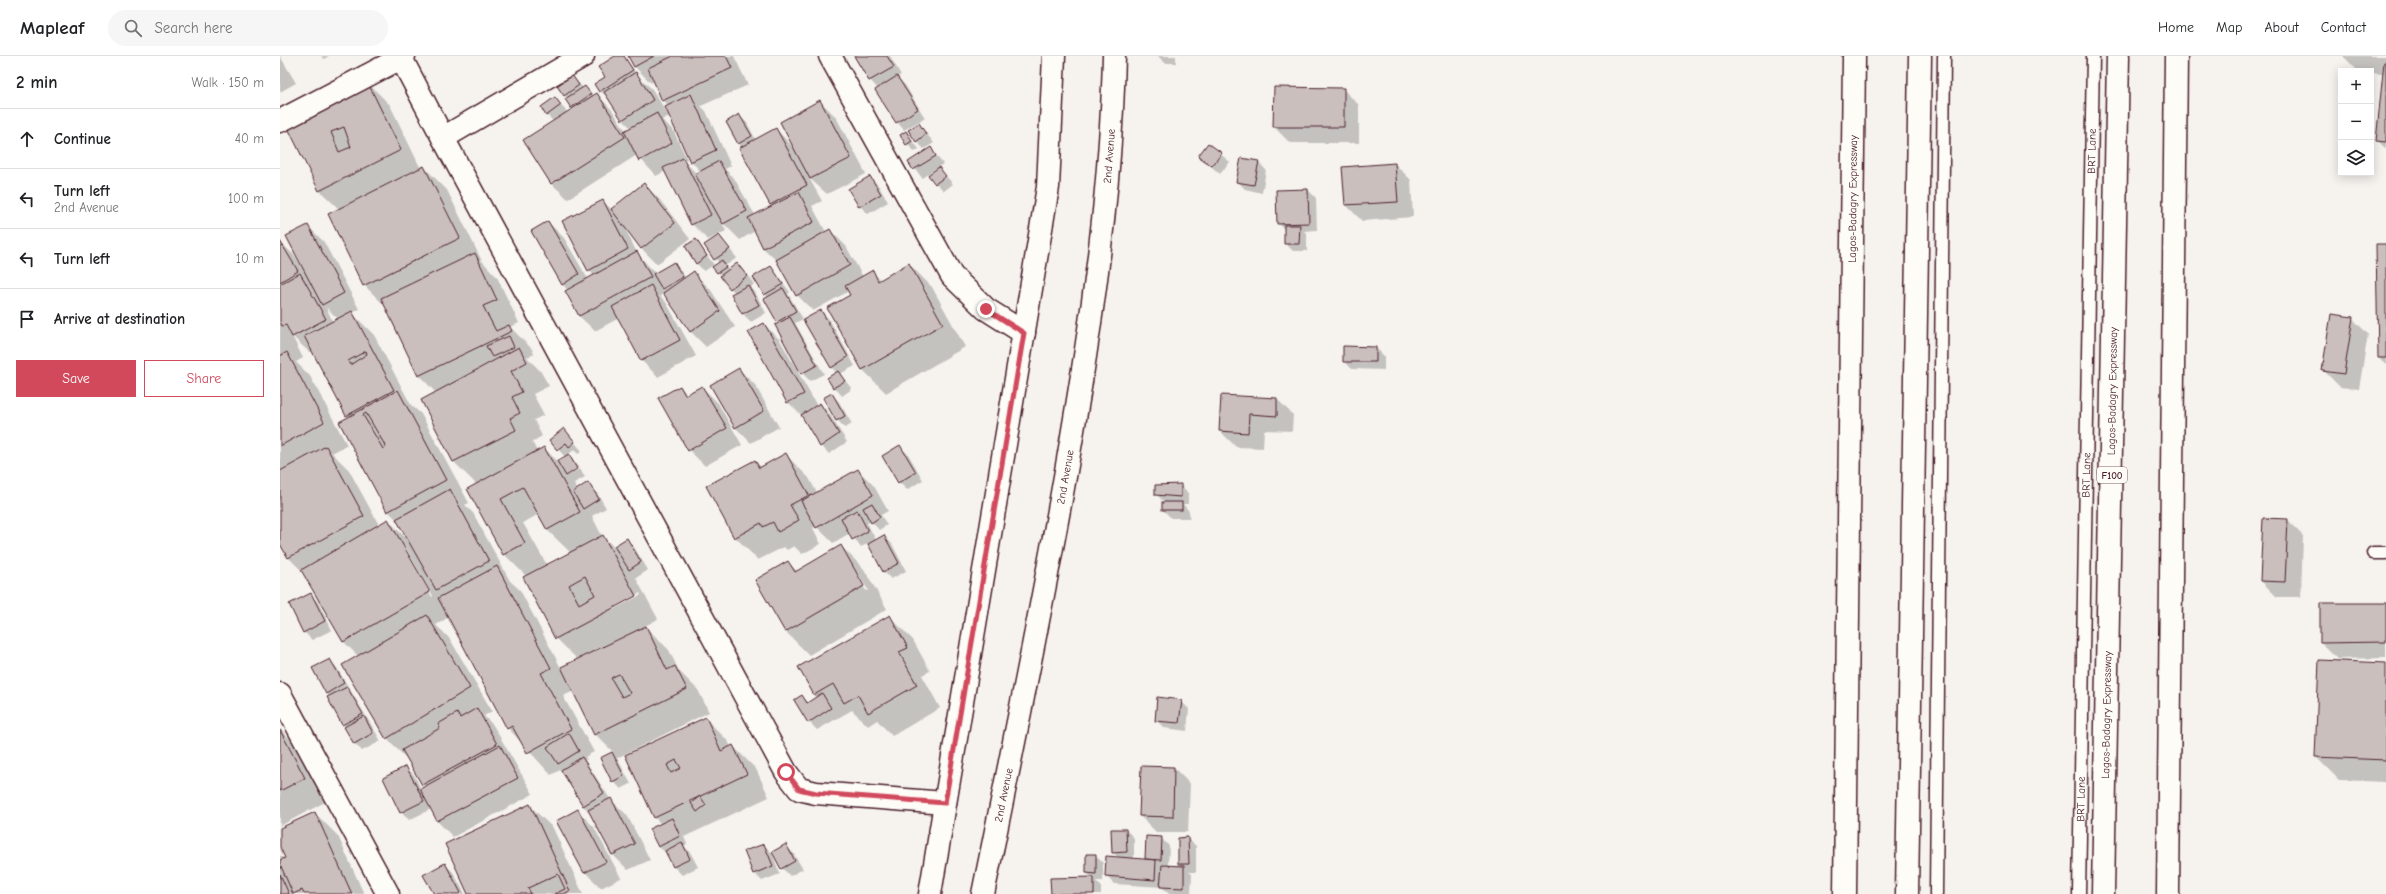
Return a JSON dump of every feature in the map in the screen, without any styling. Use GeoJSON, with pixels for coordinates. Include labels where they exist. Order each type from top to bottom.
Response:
{"type":"FeatureCollection","features":[{"type":"Feature","properties":{"kind":"main road"},"geometry":{"type":"LineString","coordinates":[[443,138],[583,56]]}},
{"type":"Feature","properties":{"kind":"main road"},"geometry":{"type":"LineString","coordinates":[[830,56],[952,276],[986,309],[1024,333]]}},
{"type":"Feature","properties":{"kind":"main road"},"geometry":{"type":"LineString","coordinates":[[930,894],[1048,188],[1054,56]]}},
{"type":"Feature","properties":{"kind":"main road","name":"2nd Avenue"},"geometry":{"type":"LineString","coordinates":[[983,894],[1042,604],[1087,350],[1106,195],[1114,56]]}},
{"type":"Feature","properties":{"kind":"main road","name":"Lagos-Badagry Expressway"},"geometry":{"type":"LineString","coordinates":[[1845,894],[1854,56]]}},
{"type":"Feature","properties":{"kind":"main road"},"geometry":{"type":"LineString","coordinates":[[1907,894],[1920,56]]}},
{"type":"Feature","properties":{"kind":"main road","name":"Lagos-Badagry Expressway"},"geometry":{"type":"LineString","coordinates":[[2104,894],[2118,56]]}},
{"type":"Feature","properties":{"kind":"main road"},"geometry":{"type":"LineString","coordinates":[[2168,894],[2176,56]]}},
{"type":"Feature","properties":{"kind":"main road"},"geometry":{"type":"LineString","coordinates":[[280,121],[402,57],[443,138],[786,772],[799,789],[816,793],[945,803]]}},
{"type":"Feature","properties":{"kind":"main road"},"geometry":{"type":"LineString","coordinates":[[280,694],[388,894]]}},
{"type":"Feature","properties":{"kind":"lane"},"geometry":{"type":"LineString","coordinates":[[1936,894],[1944,56]]}},
{"type":"Feature","properties":{"kind":"lane","name":"BRT Lane"},"geometry":{"type":"LineString","coordinates":[[2079,894],[2093,56]]}},
{"type":"Feature","properties":{"kind":"lane"},"geometry":{"type":"LineString","coordinates":[[2373,553],[2386,553]]}},
{"type":"Feature","properties":{"kind":"building"},"geometry":{"type":"Polygon","coordinates":[[[615,56],[624,56],[633,70],[599,92],[594,84],[605,77],[598,67],[615,56]]]}},
{"type":"Feature","properties":{"kind":"building"},"geometry":{"type":"Polygon","coordinates":[[[628,56],[654,56],[634,67],[628,56]]]}},
{"type":"Feature","properties":{"kind":"building"},"geometry":{"type":"Polygon","coordinates":[[[673,56],[726,56],[732,68],[662,101],[648,68],[673,56]]]}},
{"type":"Feature","properties":{"kind":"building"},"geometry":{"type":"Polygon","coordinates":[[[854,56],[887,56],[894,67],[869,81],[854,56]]]}},
{"type":"Feature","properties":{"kind":"building"},"geometry":{"type":"Polygon","coordinates":[[[2384,62],[2386,62],[2386,142],[2376,141],[2384,62]]]}},
{"type":"Feature","properties":{"kind":"building"},"geometry":{"type":"Polygon","coordinates":[[[636,72],[653,100],[622,120],[604,92],[636,72]]]}},
{"type":"Feature","properties":{"kind":"building"},"geometry":{"type":"Polygon","coordinates":[[[572,75],[579,85],[564,96],[557,86],[572,75]]]}},
{"type":"Feature","properties":{"kind":"building"},"geometry":{"type":"Polygon","coordinates":[[[897,76],[918,109],[896,123],[875,90],[897,76]]]}},
{"type":"Feature","properties":{"kind":"building"},"geometry":{"type":"Polygon","coordinates":[[[367,81],[401,150],[319,191],[285,122],[367,81]],[[344,127],[331,132],[339,152],[351,147],[344,127]]]}},
{"type":"Feature","properties":{"kind":"building"},"geometry":{"type":"Polygon","coordinates":[[[585,86],[591,94],[571,108],[565,99],[585,86]]]}},
{"type":"Feature","properties":{"kind":"building"},"geometry":{"type":"Polygon","coordinates":[[[1274,87],[1344,88],[1344,127],[1273,127],[1274,87]]]}},
{"type":"Feature","properties":{"kind":"building"},"geometry":{"type":"Polygon","coordinates":[[[597,93],[625,137],[551,184],[523,140],[597,93]]]}},
{"type":"Feature","properties":{"kind":"building"},"geometry":{"type":"Polygon","coordinates":[[[691,94],[716,150],[690,162],[665,107],[691,94]]]}},
{"type":"Feature","properties":{"kind":"building"},"geometry":{"type":"Polygon","coordinates":[[[555,97],[561,105],[546,116],[541,107],[555,97]]]}},
{"type":"Feature","properties":{"kind":"building"},"geometry":{"type":"Polygon","coordinates":[[[820,100],[851,158],[810,179],[780,122],[820,100]]]}},
{"type":"Feature","properties":{"kind":"building"},"geometry":{"type":"Polygon","coordinates":[[[657,113],[672,143],[639,161],[624,131],[657,113]]]}},
{"type":"Feature","properties":{"kind":"building"},"geometry":{"type":"Polygon","coordinates":[[[739,114],[752,136],[738,144],[726,122],[739,114]]]}},
{"type":"Feature","properties":{"kind":"building"},"geometry":{"type":"Polygon","coordinates":[[[919,123],[926,134],[916,142],[908,130],[919,123]]]}},
{"type":"Feature","properties":{"kind":"building"},"geometry":{"type":"Polygon","coordinates":[[[776,128],[807,185],[770,205],[739,148],[776,128]]]}},
{"type":"Feature","properties":{"kind":"building"},"geometry":{"type":"Polygon","coordinates":[[[906,131],[912,141],[906,145],[900,135],[906,131]]]}},
{"type":"Feature","properties":{"kind":"building"},"geometry":{"type":"Polygon","coordinates":[[[1208,143],[1222,153],[1212,166],[1198,156],[1208,143]]]}},
{"type":"Feature","properties":{"kind":"building"},"geometry":{"type":"Polygon","coordinates":[[[931,147],[936,156],[913,170],[908,162],[931,147]]]}},
{"type":"Feature","properties":{"kind":"building"},"geometry":{"type":"Polygon","coordinates":[[[683,158],[711,215],[691,225],[663,168],[683,158]]]}},
{"type":"Feature","properties":{"kind":"building"},"geometry":{"type":"Polygon","coordinates":[[[1241,158],[1259,161],[1254,185],[1236,182],[1241,158]]]}},
{"type":"Feature","properties":{"kind":"building"},"geometry":{"type":"Polygon","coordinates":[[[719,161],[747,211],[723,224],[695,174],[719,161]]]}},
{"type":"Feature","properties":{"kind":"building"},"geometry":{"type":"Polygon","coordinates":[[[1395,163],[1398,202],[1345,205],[1342,167],[1395,163]]]}},
{"type":"Feature","properties":{"kind":"building"},"geometry":{"type":"Polygon","coordinates":[[[424,166],[460,238],[363,286],[328,214],[424,166]]]}},
{"type":"Feature","properties":{"kind":"building"},"geometry":{"type":"Polygon","coordinates":[[[939,167],[946,176],[935,184],[928,175],[939,167]]]}},
{"type":"Feature","properties":{"kind":"building"},"geometry":{"type":"Polygon","coordinates":[[[870,176],[881,194],[859,207],[848,189],[870,176]]]}},
{"type":"Feature","properties":{"kind":"building"},"geometry":{"type":"Polygon","coordinates":[[[644,183],[675,223],[641,249],[611,209],[644,183]]]}},
{"type":"Feature","properties":{"kind":"building"},"geometry":{"type":"Polygon","coordinates":[[[1308,189],[1309,223],[1277,224],[1276,190],[1308,189]]]}},
{"type":"Feature","properties":{"kind":"building"},"geometry":{"type":"Polygon","coordinates":[[[799,192],[814,222],[763,248],[748,218],[799,192]]]}},
{"type":"Feature","properties":{"kind":"building"},"geometry":{"type":"Polygon","coordinates":[[[603,200],[628,249],[588,271],[562,221],[603,200]]]}},
{"type":"Feature","properties":{"kind":"building"},"geometry":{"type":"Polygon","coordinates":[[[548,221],[579,274],[562,285],[531,231],[548,221]]]}},
{"type":"Feature","properties":{"kind":"building"},"geometry":{"type":"Polygon","coordinates":[[[308,225],[344,293],[322,305],[286,236],[308,225]]]}},
{"type":"Feature","properties":{"kind":"building"},"geometry":{"type":"Polygon","coordinates":[[[1284,225],[1300,225],[1299,244],[1284,244],[1284,225]]]}},
{"type":"Feature","properties":{"kind":"building"},"geometry":{"type":"Polygon","coordinates":[[[830,229],[850,265],[796,296],[776,260],[830,229]]]}},
{"type":"Feature","properties":{"kind":"building"},"geometry":{"type":"Polygon","coordinates":[[[719,235],[730,249],[714,260],[704,245],[719,235]]]}},
{"type":"Feature","properties":{"kind":"building"},"geometry":{"type":"Polygon","coordinates":[[[696,239],[707,256],[696,264],[685,246],[696,239]]]}},
{"type":"Feature","properties":{"kind":"building"},"geometry":{"type":"Polygon","coordinates":[[[280,241],[298,271],[280,282],[280,241]]]}},
{"type":"Feature","properties":{"kind":"building"},"geometry":{"type":"Polygon","coordinates":[[[2376,244],[2386,244],[2386,358],[2378,358],[2376,244]]]}},
{"type":"Feature","properties":{"kind":"building"},"geometry":{"type":"Polygon","coordinates":[[[637,251],[651,277],[579,316],[565,291],[637,251]]]}},
{"type":"Feature","properties":{"kind":"building"},"geometry":{"type":"Polygon","coordinates":[[[475,253],[497,300],[483,306],[496,331],[509,325],[512,331],[418,376],[381,298],[475,253]]]}},
{"type":"Feature","properties":{"kind":"building"},"geometry":{"type":"Polygon","coordinates":[[[722,260],[726,267],[717,273],[712,267],[722,260]]]}},
{"type":"Feature","properties":{"kind":"building"},"geometry":{"type":"Polygon","coordinates":[[[674,262],[683,277],[662,289],[653,274],[674,262]]]}},
{"type":"Feature","properties":{"kind":"building"},"geometry":{"type":"Polygon","coordinates":[[[737,263],[747,276],[730,289],[720,276],[737,263]]]}},
{"type":"Feature","properties":{"kind":"building"},"geometry":{"type":"Polygon","coordinates":[[[909,263],[943,324],[862,370],[827,308],[850,295],[845,286],[873,270],[878,281],[909,263]]]}},
{"type":"Feature","properties":{"kind":"building"},"geometry":{"type":"Polygon","coordinates":[[[771,266],[783,284],[764,295],[753,277],[771,266]]]}},
{"type":"Feature","properties":{"kind":"building"},"geometry":{"type":"Polygon","coordinates":[[[694,271],[720,311],[690,332],[663,293],[694,271]]]}},
{"type":"Feature","properties":{"kind":"building"},"geometry":{"type":"Polygon","coordinates":[[[300,273],[326,319],[292,337],[286,325],[282,326],[280,322],[280,284],[300,273]]]}},
{"type":"Feature","properties":{"kind":"building"},"geometry":{"type":"Polygon","coordinates":[[[651,285],[680,340],[641,361],[612,307],[651,285]]]}},
{"type":"Feature","properties":{"kind":"building"},"geometry":{"type":"Polygon","coordinates":[[[748,285],[759,305],[742,314],[731,294],[748,285]]]}},
{"type":"Feature","properties":{"kind":"building"},"geometry":{"type":"Polygon","coordinates":[[[783,288],[796,311],[777,322],[764,299],[783,288]]]}},
{"type":"Feature","properties":{"kind":"building"},"geometry":{"type":"Polygon","coordinates":[[[821,310],[848,357],[831,368],[803,320],[821,310]]]}},
{"type":"Feature","properties":{"kind":"building"},"geometry":{"type":"Polygon","coordinates":[[[352,311],[394,390],[346,416],[304,336],[352,311]],[[366,351],[348,361],[350,365],[367,354],[366,351]]]}},
{"type":"Feature","properties":{"kind":"building"},"geometry":{"type":"Polygon","coordinates":[[[2331,314],[2353,317],[2344,374],[2322,371],[2331,314]]]}},
{"type":"Feature","properties":{"kind":"building"},"geometry":{"type":"Polygon","coordinates":[[[790,317],[817,365],[801,374],[775,325],[790,317]]]}},
{"type":"Feature","properties":{"kind":"building"},"geometry":{"type":"Polygon","coordinates":[[[764,323],[804,394],[787,403],[748,332],[764,323]]]}},
{"type":"Feature","properties":{"kind":"building"},"geometry":{"type":"Polygon","coordinates":[[[509,336],[514,347],[492,357],[486,346],[509,336]]]}},
{"type":"Feature","properties":{"kind":"building"},"geometry":{"type":"Polygon","coordinates":[[[1343,346],[1376,347],[1376,362],[1343,362],[1343,346]]]}},
{"type":"Feature","properties":{"kind":"building"},"geometry":{"type":"Polygon","coordinates":[[[519,347],[527,362],[511,371],[522,392],[512,397],[520,413],[510,418],[516,430],[453,462],[421,400],[519,347]]]}},
{"type":"Feature","properties":{"kind":"building"},"geometry":{"type":"Polygon","coordinates":[[[287,352],[324,422],[280,446],[280,356],[287,352]]]}},
{"type":"Feature","properties":{"kind":"building"},"geometry":{"type":"Polygon","coordinates":[[[739,368],[764,411],[735,428],[710,385],[739,368]]]}},
{"type":"Feature","properties":{"kind":"building"},"geometry":{"type":"Polygon","coordinates":[[[838,371],[845,381],[833,388],[827,378],[838,371]]]}},
{"type":"Feature","properties":{"kind":"building"},"geometry":{"type":"Polygon","coordinates":[[[680,386],[685,395],[702,386],[727,428],[688,451],[658,398],[680,386]]]}},
{"type":"Feature","properties":{"kind":"building"},"geometry":{"type":"Polygon","coordinates":[[[398,390],[446,480],[387,512],[339,422],[398,390]],[[366,413],[363,415],[383,449],[386,447],[366,413]]]}},
{"type":"Feature","properties":{"kind":"building"},"geometry":{"type":"Polygon","coordinates":[[[832,393],[845,416],[836,421],[823,398],[832,393]]]}},
{"type":"Feature","properties":{"kind":"building"},"geometry":{"type":"Polygon","coordinates":[[[1221,395],[1277,398],[1277,416],[1249,414],[1248,433],[1219,431],[1221,395]]]}},
{"type":"Feature","properties":{"kind":"building"},"geometry":{"type":"Polygon","coordinates":[[[820,403],[839,434],[820,447],[801,415],[820,403]]]}},
{"type":"Feature","properties":{"kind":"building"},"geometry":{"type":"Polygon","coordinates":[[[564,428],[575,442],[569,447],[566,443],[557,450],[549,440],[564,428]]]}},
{"type":"Feature","properties":{"kind":"building"},"geometry":{"type":"Polygon","coordinates":[[[900,445],[916,472],[898,483],[882,456],[900,445]]]}},
{"type":"Feature","properties":{"kind":"building"},"geometry":{"type":"Polygon","coordinates":[[[326,446],[364,516],[288,558],[280,544],[280,471],[326,446]]]}},
{"type":"Feature","properties":{"kind":"building"},"geometry":{"type":"Polygon","coordinates":[[[544,447],[580,512],[547,530],[523,487],[501,499],[525,543],[503,555],[467,489],[544,447]]]}},
{"type":"Feature","properties":{"kind":"building"},"geometry":{"type":"Polygon","coordinates":[[[786,453],[809,495],[790,505],[799,520],[778,532],[773,522],[763,527],[761,523],[734,538],[706,486],[755,460],[759,468],[786,453]]]}},
{"type":"Feature","properties":{"kind":"building"},"geometry":{"type":"Polygon","coordinates":[[[569,454],[577,469],[566,476],[557,461],[569,454]]]}},
{"type":"Feature","properties":{"kind":"building"},"geometry":{"type":"Polygon","coordinates":[[[858,469],[873,495],[816,528],[801,501],[858,469]]]}},
{"type":"Feature","properties":{"kind":"building"},"geometry":{"type":"Polygon","coordinates":[[[588,482],[599,499],[583,509],[573,492],[588,482]]]}},
{"type":"Feature","properties":{"kind":"building"},"geometry":{"type":"Polygon","coordinates":[[[1181,484],[1181,497],[1155,495],[1155,485],[1181,484]]]}},
{"type":"Feature","properties":{"kind":"building"},"geometry":{"type":"Polygon","coordinates":[[[450,489],[489,561],[436,590],[396,519],[450,489]]]}},
{"type":"Feature","properties":{"kind":"building"},"geometry":{"type":"Polygon","coordinates":[[[1162,502],[1182,502],[1182,510],[1162,510],[1162,502]]]}},
{"type":"Feature","properties":{"kind":"building"},"geometry":{"type":"Polygon","coordinates":[[[872,503],[880,517],[871,523],[863,508],[872,503]]]}},
{"type":"Feature","properties":{"kind":"building"},"geometry":{"type":"Polygon","coordinates":[[[857,510],[868,531],[852,540],[841,518],[857,510]]]}},
{"type":"Feature","properties":{"kind":"building"},"geometry":{"type":"Polygon","coordinates":[[[2263,518],[2288,519],[2285,582],[2260,581],[2263,518]]]}},
{"type":"Feature","properties":{"kind":"building"},"geometry":{"type":"Polygon","coordinates":[[[388,519],[430,592],[343,642],[301,570],[388,519]]]}},
{"type":"Feature","properties":{"kind":"building"},"geometry":{"type":"Polygon","coordinates":[[[603,535],[636,596],[555,639],[523,577],[603,535]],[[585,576],[569,585],[579,604],[595,595],[585,576]]]}},
{"type":"Feature","properties":{"kind":"building"},"geometry":{"type":"Polygon","coordinates":[[[884,535],[899,563],[883,572],[868,544],[884,535]]]}},
{"type":"Feature","properties":{"kind":"building"},"geometry":{"type":"Polygon","coordinates":[[[627,538],[641,562],[629,570],[614,546],[627,538]]]}},
{"type":"Feature","properties":{"kind":"building"},"geometry":{"type":"Polygon","coordinates":[[[841,545],[864,586],[785,632],[755,580],[788,561],[795,572],[841,545]]]}},
{"type":"Feature","properties":{"kind":"building"},"geometry":{"type":"Polygon","coordinates":[[[497,566],[551,668],[541,673],[571,729],[527,753],[512,726],[507,729],[438,598],[497,566]]]}},
{"type":"Feature","properties":{"kind":"building"},"geometry":{"type":"Polygon","coordinates":[[[311,593],[325,621],[303,633],[289,604],[311,593]]]}},
{"type":"Feature","properties":{"kind":"building"},"geometry":{"type":"Polygon","coordinates":[[[2320,603],[2386,603],[2386,642],[2320,643],[2320,603]]]}},
{"type":"Feature","properties":{"kind":"building"},"geometry":{"type":"Polygon","coordinates":[[[427,615],[470,688],[386,739],[342,665],[427,615]]]}},
{"type":"Feature","properties":{"kind":"building"},"geometry":{"type":"Polygon","coordinates":[[[890,615],[908,648],[899,652],[917,685],[868,713],[858,695],[844,703],[833,684],[814,695],[798,667],[890,615]]]}},
{"type":"Feature","properties":{"kind":"building"},"geometry":{"type":"Polygon","coordinates":[[[646,626],[667,670],[675,666],[687,689],[594,735],[561,667],[646,626]],[[619,674],[611,678],[622,697],[630,693],[619,674]]]}},
{"type":"Feature","properties":{"kind":"building"},"geometry":{"type":"Polygon","coordinates":[[[330,659],[344,683],[326,694],[312,668],[330,659]]]}},
{"type":"Feature","properties":{"kind":"building"},"geometry":{"type":"Polygon","coordinates":[[[2319,660],[2386,663],[2386,760],[2315,757],[2319,660]]]}},
{"type":"Feature","properties":{"kind":"building"},"geometry":{"type":"Polygon","coordinates":[[[347,687],[363,714],[342,725],[327,697],[347,687]]]}},
{"type":"Feature","properties":{"kind":"building"},"geometry":{"type":"Polygon","coordinates":[[[822,693],[831,708],[808,723],[794,700],[802,695],[807,703],[822,693]]]}},
{"type":"Feature","properties":{"kind":"building"},"geometry":{"type":"Polygon","coordinates":[[[1157,697],[1182,700],[1179,723],[1155,721],[1157,697]]]}},
{"type":"Feature","properties":{"kind":"building"},"geometry":{"type":"Polygon","coordinates":[[[477,708],[497,744],[422,785],[402,750],[440,728],[438,724],[457,713],[460,718],[477,708]]]}},
{"type":"Feature","properties":{"kind":"building"},"geometry":{"type":"Polygon","coordinates":[[[364,716],[373,733],[354,744],[344,727],[364,716]]]}},
{"type":"Feature","properties":{"kind":"building"},"geometry":{"type":"Polygon","coordinates":[[[706,717],[721,751],[733,745],[747,774],[654,818],[625,755],[706,717]],[[676,760],[667,765],[671,773],[681,768],[676,760]]]}},
{"type":"Feature","properties":{"kind":"building"},"geometry":{"type":"Polygon","coordinates":[[[280,730],[305,778],[280,791],[280,730]]]}},
{"type":"Feature","properties":{"kind":"building"},"geometry":{"type":"Polygon","coordinates":[[[569,733],[579,751],[558,764],[547,747],[569,733]]]}},
{"type":"Feature","properties":{"kind":"building"},"geometry":{"type":"Polygon","coordinates":[[[500,745],[518,778],[437,821],[420,789],[500,745]]]}},
{"type":"Feature","properties":{"kind":"building"},"geometry":{"type":"Polygon","coordinates":[[[612,752],[624,776],[612,782],[600,758],[612,752]]]}},
{"type":"Feature","properties":{"kind":"building"},"geometry":{"type":"Polygon","coordinates":[[[582,757],[604,793],[583,806],[561,770],[582,757]]]}},
{"type":"Feature","properties":{"kind":"building"},"geometry":{"type":"Polygon","coordinates":[[[406,766],[424,801],[400,813],[383,778],[406,766]]]}},
{"type":"Feature","properties":{"kind":"building"},"geometry":{"type":"Polygon","coordinates":[[[1141,766],[1174,767],[1173,817],[1139,816],[1141,766]]]}},
{"type":"Feature","properties":{"kind":"building"},"geometry":{"type":"Polygon","coordinates":[[[700,796],[706,805],[697,812],[691,803],[700,796]]]}},
{"type":"Feature","properties":{"kind":"building"},"geometry":{"type":"Polygon","coordinates":[[[611,798],[635,844],[612,855],[588,810],[611,798]]]}},
{"type":"Feature","properties":{"kind":"building"},"geometry":{"type":"Polygon","coordinates":[[[530,804],[570,891],[563,894],[554,894],[565,889],[558,874],[528,888],[531,894],[468,894],[445,844],[530,804]]]}},
{"type":"Feature","properties":{"kind":"building"},"geometry":{"type":"Polygon","coordinates":[[[578,809],[606,862],[584,873],[556,821],[578,809]]]}},
{"type":"Feature","properties":{"kind":"building"},"geometry":{"type":"Polygon","coordinates":[[[315,812],[352,894],[304,894],[302,890],[293,894],[280,864],[280,860],[285,858],[280,847],[280,828],[315,812]]]}},
{"type":"Feature","properties":{"kind":"building"},"geometry":{"type":"Polygon","coordinates":[[[672,818],[680,836],[658,847],[649,829],[672,818]]]}},
{"type":"Feature","properties":{"kind":"building"},"geometry":{"type":"Polygon","coordinates":[[[1111,829],[1126,829],[1127,852],[1112,853],[1111,829]]]}},
{"type":"Feature","properties":{"kind":"building"},"geometry":{"type":"Polygon","coordinates":[[[1146,836],[1162,837],[1161,860],[1145,859],[1146,836]]]}},
{"type":"Feature","properties":{"kind":"building"},"geometry":{"type":"Polygon","coordinates":[[[1188,837],[1189,864],[1178,864],[1178,838],[1188,837]]]}},
{"type":"Feature","properties":{"kind":"building"},"geometry":{"type":"Polygon","coordinates":[[[682,842],[690,859],[673,867],[665,851],[682,842]]]}},
{"type":"Feature","properties":{"kind":"building"},"geometry":{"type":"Polygon","coordinates":[[[764,844],[773,866],[753,874],[744,851],[764,844]]]}},
{"type":"Feature","properties":{"kind":"building"},"geometry":{"type":"Polygon","coordinates":[[[786,844],[795,861],[781,869],[772,852],[786,844]]]}},
{"type":"Feature","properties":{"kind":"building"},"geometry":{"type":"Polygon","coordinates":[[[1086,854],[1096,854],[1096,874],[1086,873],[1086,854]]]}},
{"type":"Feature","properties":{"kind":"building"},"geometry":{"type":"Polygon","coordinates":[[[1106,856],[1156,860],[1155,880],[1105,876],[1106,856]]]}},
{"type":"Feature","properties":{"kind":"building"},"geometry":{"type":"Polygon","coordinates":[[[445,863],[461,893],[459,894],[434,894],[423,875],[445,863]]]}},
{"type":"Feature","properties":{"kind":"building"},"geometry":{"type":"Polygon","coordinates":[[[1162,865],[1184,866],[1184,888],[1160,887],[1162,865]]]}},
{"type":"Feature","properties":{"kind":"building"},"geometry":{"type":"Polygon","coordinates":[[[280,874],[289,894],[280,894],[280,874]]]}},
{"type":"Feature","properties":{"kind":"building"},"geometry":{"type":"Polygon","coordinates":[[[1094,877],[1094,894],[1051,894],[1050,878],[1094,877]]]}},
{"type":"Feature","properties":{"kind":"route"},"geometry":{"type":"LineString","coordinates":[[786,772],[799,789],[816,793],[945,803],[1024,333],[986,309]]}}]}
